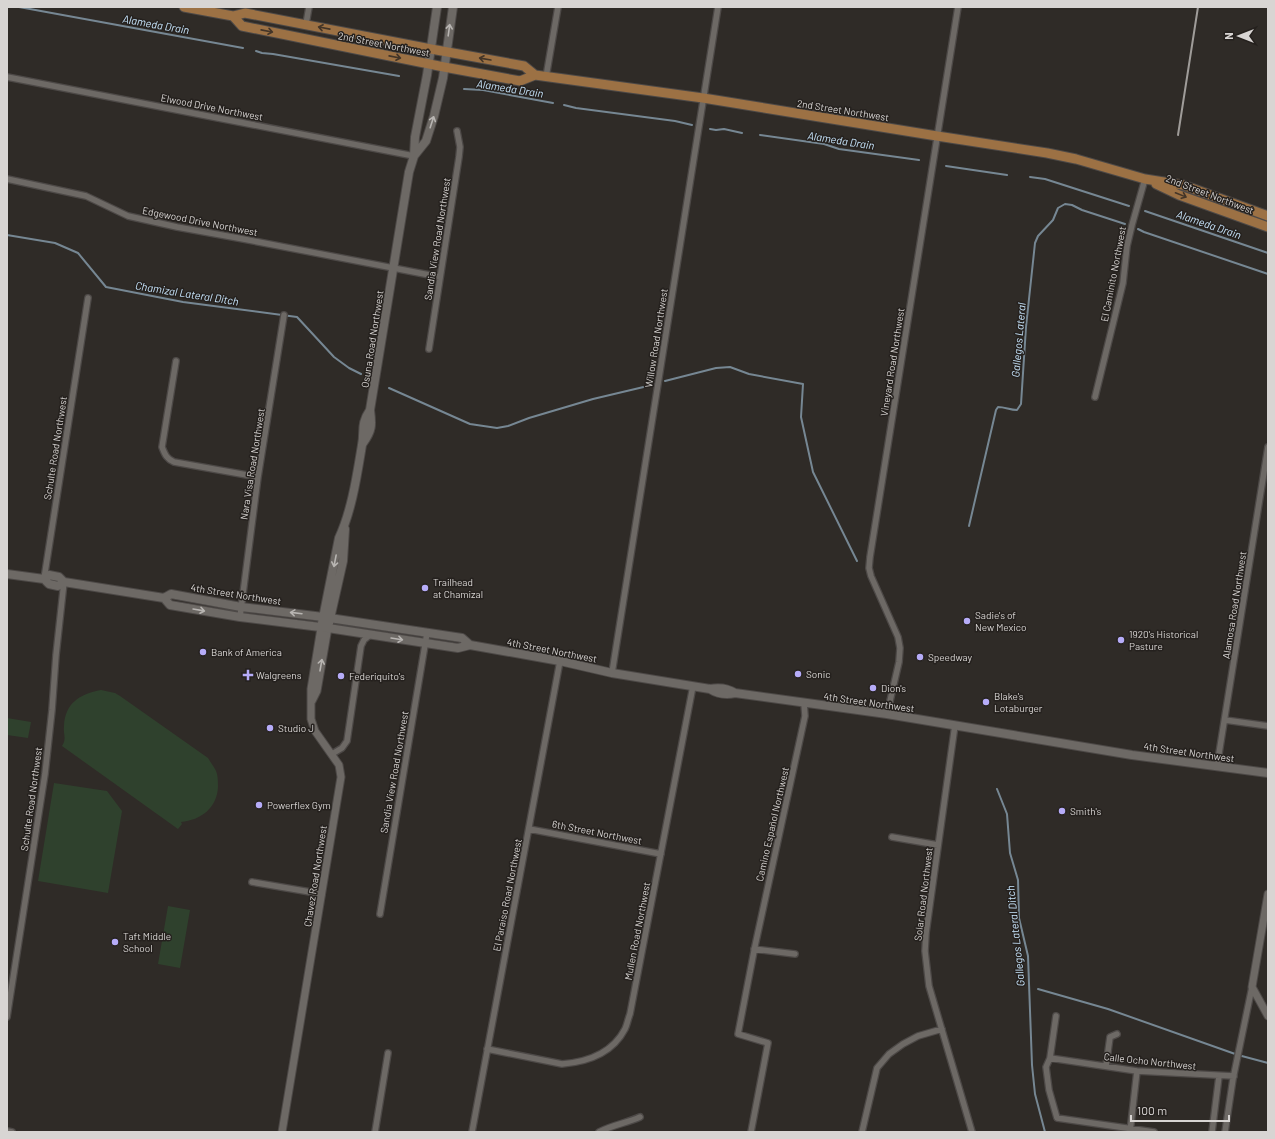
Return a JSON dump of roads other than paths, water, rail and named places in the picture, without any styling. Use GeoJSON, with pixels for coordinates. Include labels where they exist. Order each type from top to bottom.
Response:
{"type":"FeatureCollection","features":[{"type":"Feature","properties":{"kind":"main road","name":"2nd Street Northwest"},"geometry":{"type":"LineString","coordinates":[[184,7],[233,16],[245,13],[524,66],[535,75],[546,77],[703,98],[1047,153],[1076,159],[1145,179],[1183,185],[1268,216]]}},
{"type":"Feature","properties":{"kind":"main road","name":"Osuna Road Northwest"},"geometry":{"type":"LineString","coordinates":[[326,623],[343,561],[345,524],[363,443],[369,434],[372,421],[370,410],[409,172],[414,156],[415,137],[429,64],[437,7]]}},
{"type":"Feature","properties":{"kind":"main road","name":"Osuna Road Northwest"},"geometry":{"type":"LineString","coordinates":[[414,156],[426,141],[434,116],[443,78],[453,7]]}},
{"type":"Feature","properties":{"kind":"main road","name":"2nd Street Northwest"},"geometry":{"type":"LineString","coordinates":[[233,16],[242,26],[444,67],[520,81],[535,75]]}},
{"type":"Feature","properties":{"kind":"main road","name":"2nd Street Northwest"},"geometry":{"type":"LineString","coordinates":[[1145,179],[1179,195],[1268,227]]}},
{"type":"Feature","properties":{"kind":"main road","name":"4th Street Northwest"},"geometry":{"type":"LineString","coordinates":[[7,574],[44,579],[49,584],[58,586],[64,582],[164,598],[171,594],[326,623],[370,635],[458,648],[470,645],[560,661],[612,673],[710,689],[716,693],[735,694],[887,714],[1132,755],[1268,773]]}},
{"type":"Feature","properties":{"kind":"main road","name":"4th Street Northwest"},"geometry":{"type":"LineString","coordinates":[[164,598],[170,605],[240,617],[404,629],[462,638],[470,645]]}},
{"type":"Feature","properties":{"kind":"street"},"geometry":{"type":"LineString","coordinates":[[306,24],[309,7]]}},
{"type":"Feature","properties":{"kind":"street"},"geometry":{"type":"LineString","coordinates":[[546,77],[558,7]]}},
{"type":"Feature","properties":{"kind":"street","name":"Willow Road Northwest"},"geometry":{"type":"LineString","coordinates":[[612,673],[718,7]]}},
{"type":"Feature","properties":{"kind":"street","name":"Vineyard Road Northwest"},"geometry":{"type":"LineString","coordinates":[[887,714],[899,662],[900,648],[898,637],[870,576],[870,557],[958,7]]}},
{"type":"Feature","properties":{"kind":"street","name":"Elwood Drive Northwest"},"geometry":{"type":"LineString","coordinates":[[7,77],[414,156]]}},
{"type":"Feature","properties":{"kind":"street","name":"Sandia View Road Northwest"},"geometry":{"type":"LineString","coordinates":[[429,349],[459,157],[460,147],[457,131]]}},
{"type":"Feature","properties":{"kind":"street","name":"Edgewood Drive Northwest"},"geometry":{"type":"LineString","coordinates":[[7,179],[86,196],[128,216],[177,227],[440,277]]}},
{"type":"Feature","properties":{"kind":"street","name":"El Caminito Northwest"},"geometry":{"type":"LineString","coordinates":[[1095,396],[1123,283],[1127,246],[1145,179]]}},
{"type":"Feature","properties":{"kind":"street","name":"Schulte Road Northwest"},"geometry":{"type":"LineString","coordinates":[[44,579],[88,298]]}},
{"type":"Feature","properties":{"kind":"street","name":"Nara Visa Road Northwest"},"geometry":{"type":"LineString","coordinates":[[240,617],[258,477],[284,315]]}},
{"type":"Feature","properties":{"kind":"street"},"geometry":{"type":"LineString","coordinates":[[176,361],[162,447],[166,456],[169,460],[174,462],[258,477]]}},
{"type":"Feature","properties":{"kind":"street","name":"Alamosa Road Northwest"},"geometry":{"type":"LineString","coordinates":[[1218,766],[1268,447]]}},
{"type":"Feature","properties":{"kind":"street","name":"Schulte Road Northwest"},"geometry":{"type":"LineString","coordinates":[[7,1017],[45,774],[52,720],[55,664],[64,582]]}},
{"type":"Feature","properties":{"kind":"street"},"geometry":{"type":"LineString","coordinates":[[326,623],[311,689],[311,719],[315,731],[332,754],[342,748],[347,741],[360,653],[364,640],[370,635]]}},
{"type":"Feature","properties":{"kind":"street","name":"Sandia View Road Northwest"},"geometry":{"type":"LineString","coordinates":[[380,914],[427,633]]}},
{"type":"Feature","properties":{"kind":"street","name":"El Paraiso Road Northwest"},"geometry":{"type":"LineString","coordinates":[[472,1132],[560,661]]}},
{"type":"Feature","properties":{"kind":"street","name":"Mullen Road Northwest"},"geometry":{"type":"LineString","coordinates":[[487,1049],[562,1064],[572,1063],[596,1057],[608,1049],[625,1029],[630,1014],[693,686]]}},
{"type":"Feature","properties":{"kind":"street","name":"Camino Español Northwest"},"geometry":{"type":"LineString","coordinates":[[751,1132],[768,1043],[738,1034],[754,949],[805,716],[804,703]]}},
{"type":"Feature","properties":{"kind":"street"},"geometry":{"type":"LineString","coordinates":[[1225,720],[1268,726]]}},
{"type":"Feature","properties":{"kind":"street","name":"Solar Road Northwest"},"geometry":{"type":"LineString","coordinates":[[955,725],[926,933],[925,951],[929,986],[972,1132]]}},
{"type":"Feature","properties":{"kind":"street","name":"Chavez Road Northwest"},"geometry":{"type":"LineString","coordinates":[[282,1132],[341,777],[340,769],[332,754]]}},
{"type":"Feature","properties":{"kind":"street","name":"6th Street Northwest"},"geometry":{"type":"LineString","coordinates":[[529,829],[661,854]]}},
{"type":"Feature","properties":{"kind":"street"},"geometry":{"type":"LineString","coordinates":[[892,836],[938,845]]}},
{"type":"Feature","properties":{"kind":"street"},"geometry":{"type":"LineString","coordinates":[[252,882],[322,894]]}},
{"type":"Feature","properties":{"kind":"street"},"geometry":{"type":"LineString","coordinates":[[1225,1132],[1268,894]]}},
{"type":"Feature","properties":{"kind":"street"},"geometry":{"type":"LineString","coordinates":[[754,949],[795,954]]}},
{"type":"Feature","properties":{"kind":"street"},"geometry":{"type":"LineString","coordinates":[[1252,987],[1268,1016]]}},
{"type":"Feature","properties":{"kind":"street"},"geometry":{"type":"LineString","coordinates":[[1056,1016],[1052,1049],[1046,1068],[1049,1090],[1057,1118],[1130,1130],[1154,1132]]}},
{"type":"Feature","properties":{"kind":"street"},"geometry":{"type":"LineString","coordinates":[[862,1132],[877,1068],[889,1054],[903,1044],[918,1036],[942,1029]]}},
{"type":"Feature","properties":{"kind":"street"},"geometry":{"type":"LineString","coordinates":[[1106,1066],[1110,1037],[1117,1034]]}},
{"type":"Feature","properties":{"kind":"street"},"geometry":{"type":"LineString","coordinates":[[375,1132],[388,1053]]}},
{"type":"Feature","properties":{"kind":"street","name":"Calle Ocho Northwest"},"geometry":{"type":"LineString","coordinates":[[1050,1058],[1137,1071],[1234,1076]]}},
{"type":"Feature","properties":{"kind":"street"},"geometry":{"type":"LineString","coordinates":[[1130,1130],[1137,1071]]}},
{"type":"Feature","properties":{"kind":"street"},"geometry":{"type":"LineString","coordinates":[[1212,1132],[1219,1076]]}},
{"type":"Feature","properties":{"kind":"street"},"geometry":{"type":"LineString","coordinates":[[599,1132],[606,1128],[640,1117]]}},
{"type":"Feature","properties":{"kind":"street"},"geometry":{"type":"LineString","coordinates":[[7,1131],[12,1132]]}},
{"type":"Feature","properties":{"kind":"waterway","name":"Alameda Drain"},"geometry":{"type":"LineString","coordinates":[[19,7],[243,48]]}},
{"type":"Feature","properties":{"kind":"waterway","name":"Alameda Drain"},"geometry":{"type":"LineString","coordinates":[[256,51],[399,76]]}},
{"type":"Feature","properties":{"kind":"waterway","name":"Alameda Drain"},"geometry":{"type":"LineString","coordinates":[[464,89],[483,90],[553,103]]}},
{"type":"Feature","properties":{"kind":"waterway","name":"Alameda Drain"},"geometry":{"type":"LineString","coordinates":[[564,105],[576,108],[675,121],[692,125]]}},
{"type":"Feature","properties":{"kind":"waterway","name":"Alameda Drain"},"geometry":{"type":"LineString","coordinates":[[710,129],[724,129],[742,133]]}},
{"type":"Feature","properties":{"kind":"waterway","name":"Alameda Drain"},"geometry":{"type":"LineString","coordinates":[[760,135],[824,144],[839,149],[919,160]]}},
{"type":"Feature","properties":{"kind":"waterway","name":"Alameda Drain"},"geometry":{"type":"LineString","coordinates":[[946,166],[1007,175]]}},
{"type":"Feature","properties":{"kind":"waterway","name":"Alameda Drain"},"geometry":{"type":"LineString","coordinates":[[1030,177],[1045,179],[1129,206]]}},
{"type":"Feature","properties":{"kind":"waterway","name":"Gallegos Lateral"},"geometry":{"type":"LineString","coordinates":[[969,526],[996,410],[998,407],[1017,410],[1021,404],[1026,327],[1035,243],[1038,236],[1053,220],[1058,208],[1065,204],[1072,205],[1082,210],[1125,224]]}},
{"type":"Feature","properties":{"kind":"waterway","name":"Alameda Drain"},"geometry":{"type":"LineString","coordinates":[[1145,211],[1268,253]]}},
{"type":"Feature","properties":{"kind":"waterway","name":"Gallegos Lateral"},"geometry":{"type":"LineString","coordinates":[[1138,229],[1268,274]]}},
{"type":"Feature","properties":{"kind":"waterway","name":"Chamizal Lateral Ditch"},"geometry":{"type":"LineString","coordinates":[[7,235],[55,243],[78,253],[106,287],[183,302],[297,317],[334,357],[349,368],[361,374]]}},
{"type":"Feature","properties":{"kind":"waterway"},"geometry":{"type":"LineString","coordinates":[[665,381],[716,368],[730,367],[749,374],[803,384],[801,417],[813,472],[857,561]]}},
{"type":"Feature","properties":{"kind":"waterway"},"geometry":{"type":"LineString","coordinates":[[389,388],[470,424],[497,428],[508,426],[529,418],[593,399],[652,385]]}},
{"type":"Feature","properties":{"kind":"waterway","name":"Gallegos Lateral Ditch"},"geometry":{"type":"LineString","coordinates":[[997,789],[1007,814],[1010,853],[1018,880],[1019,918],[1028,956],[1032,1065],[1035,1094],[1045,1132]]}},
{"type":"Feature","properties":{"kind":"waterway"},"geometry":{"type":"LineString","coordinates":[[1038,989],[1108,1009],[1238,1055],[1268,1063]]}},
{"type":"Feature","properties":{"kind":"railway"},"geometry":{"type":"LineString","coordinates":[[1178,135],[1198,7]]}},
{"type":"Feature","properties":{"kind":"place","name":"Trailhead at Chamizal"},"geometry":{"type":"Point","coordinates":[425,588]}},
{"type":"Feature","properties":{"kind":"place","name":"Sadie's of New Mexico"},"geometry":{"type":"Point","coordinates":[967,621]}},
{"type":"Feature","properties":{"kind":"place","name":"1920's Historical Pasture"},"geometry":{"type":"Point","coordinates":[1121,640]}},
{"type":"Feature","properties":{"kind":"place","name":"Bank of America"},"geometry":{"type":"Point","coordinates":[203,652]}},
{"type":"Feature","properties":{"kind":"place","name":"Speedway"},"geometry":{"type":"Point","coordinates":[920,657]}},
{"type":"Feature","properties":{"kind":"place","name":"Sonic"},"geometry":{"type":"Point","coordinates":[798,674]}},
{"type":"Feature","properties":{"kind":"place","name":"Walgreens"},"geometry":{"type":"Point","coordinates":[248,675]}},
{"type":"Feature","properties":{"kind":"place","name":"Federiquito's"},"geometry":{"type":"Point","coordinates":[341,676]}},
{"type":"Feature","properties":{"kind":"place","name":"Dion's"},"geometry":{"type":"Point","coordinates":[873,688]}},
{"type":"Feature","properties":{"kind":"place","name":"Blake's Lotaburger"},"geometry":{"type":"Point","coordinates":[986,702]}},
{"type":"Feature","properties":{"kind":"place","name":"Studio J"},"geometry":{"type":"Point","coordinates":[270,728]}},
{"type":"Feature","properties":{"kind":"place","name":"Powerflex Gym"},"geometry":{"type":"Point","coordinates":[259,805]}},
{"type":"Feature","properties":{"kind":"place","name":"Smith's"},"geometry":{"type":"Point","coordinates":[1062,811]}},
{"type":"Feature","properties":{"kind":"place","name":"Taft Middle School"},"geometry":{"type":"Point","coordinates":[115,942]}}]}
